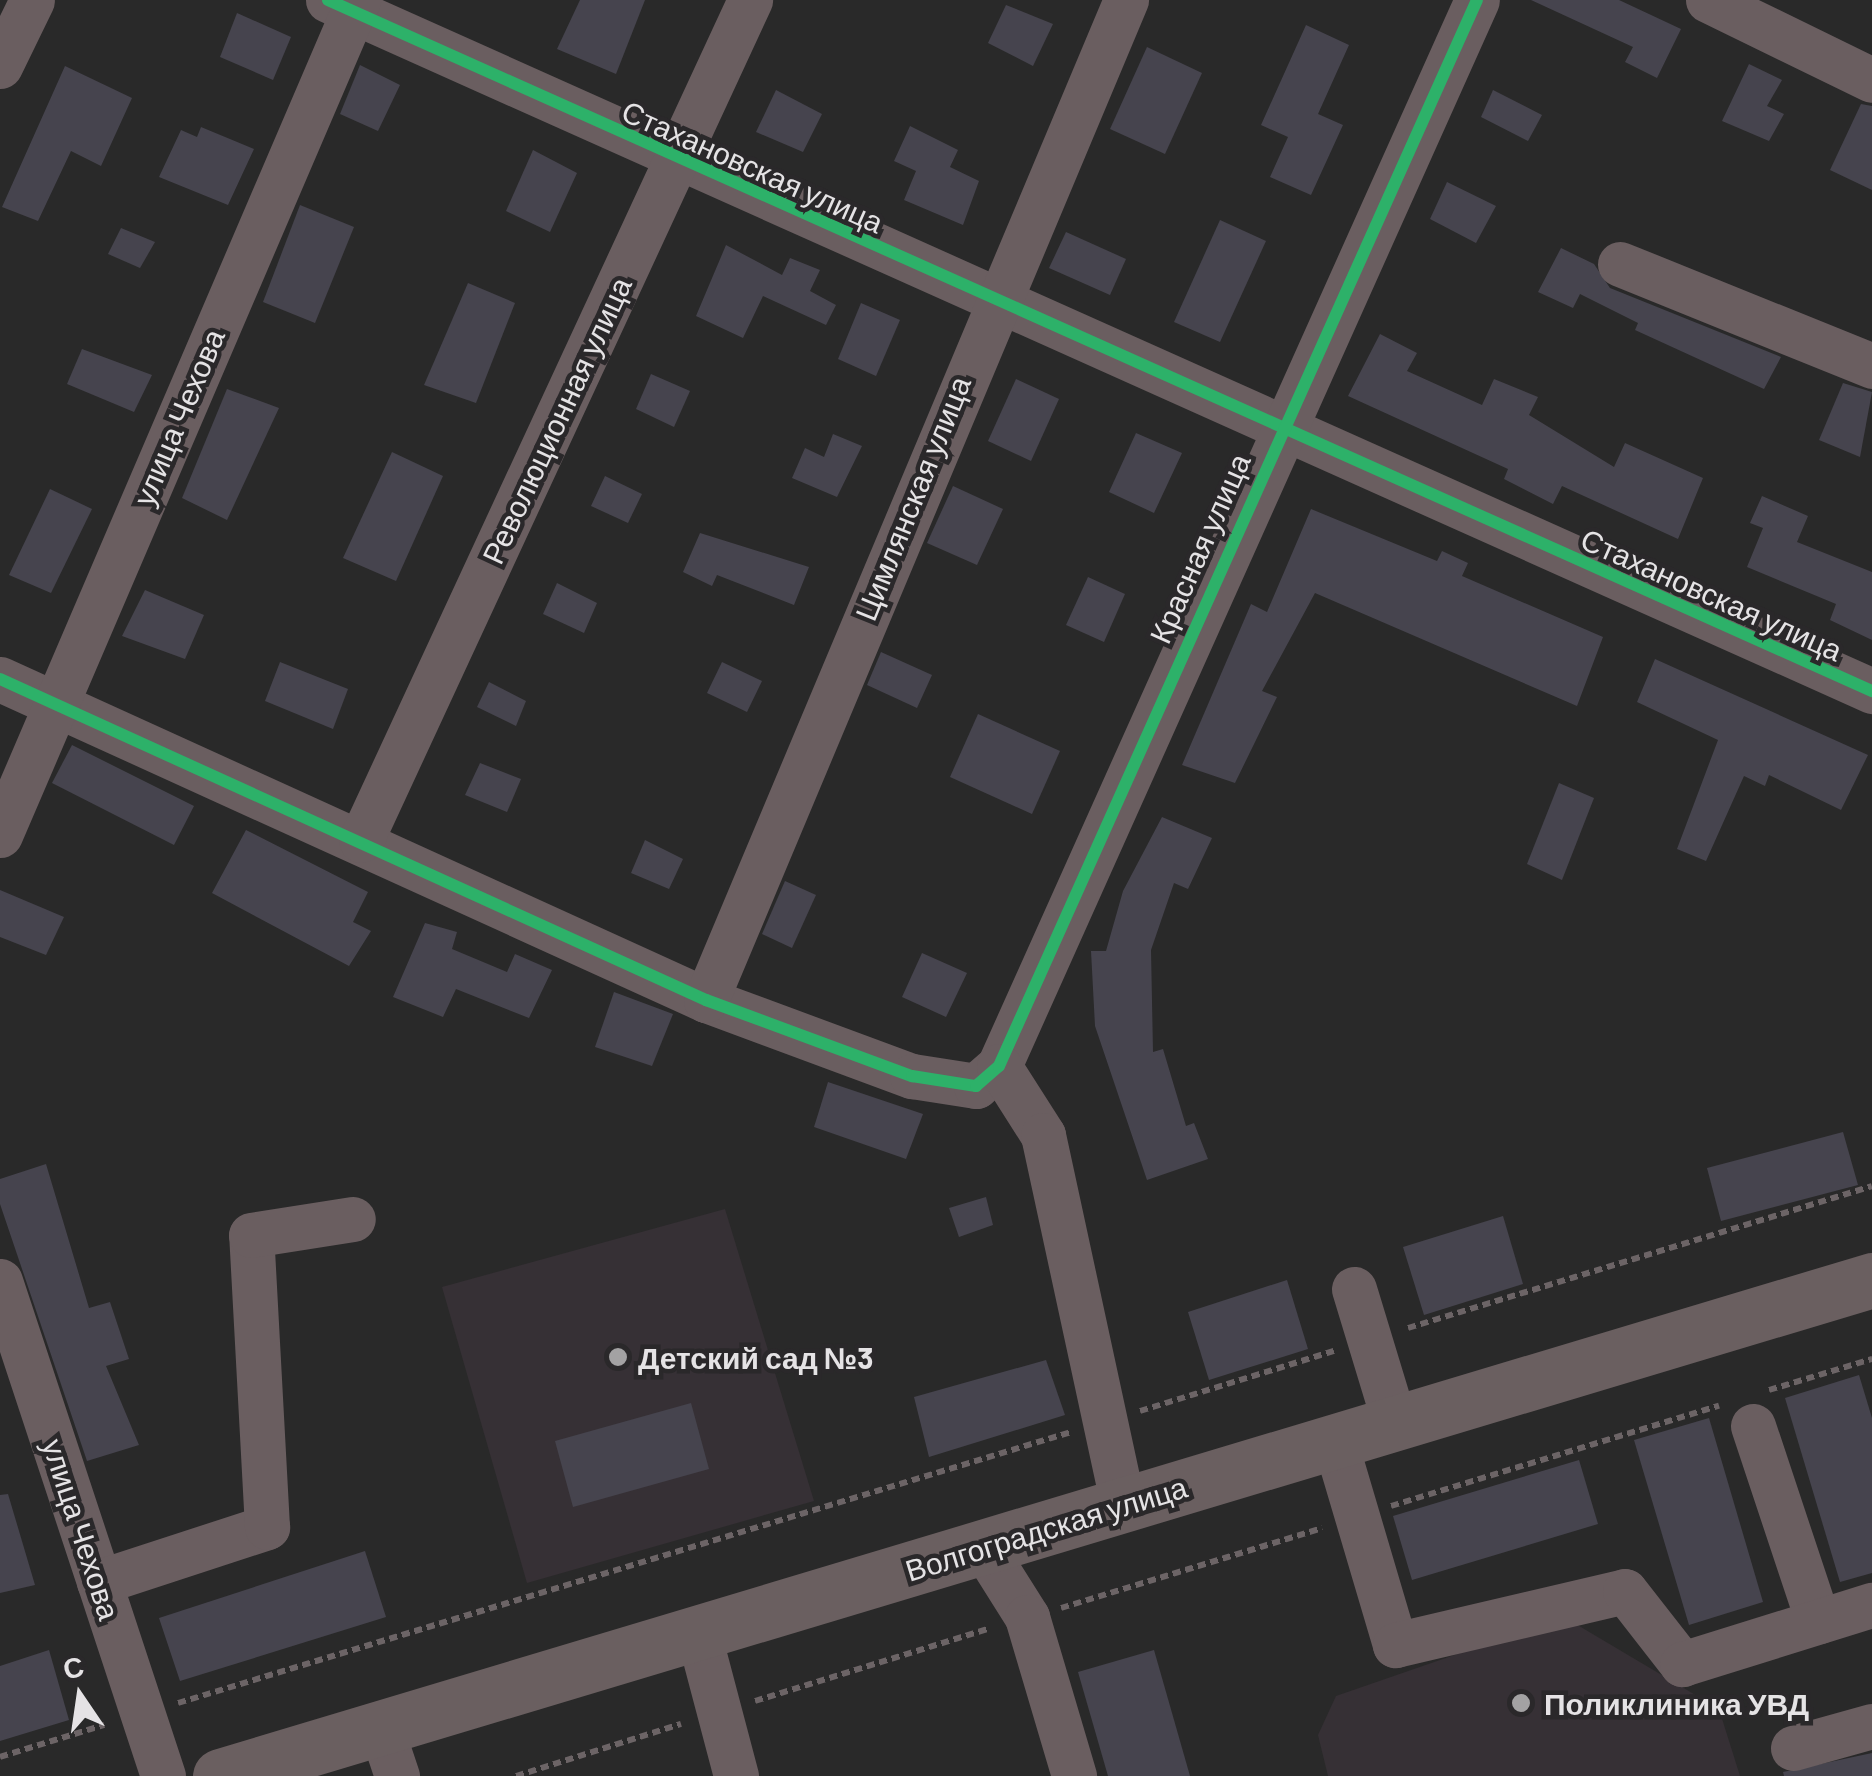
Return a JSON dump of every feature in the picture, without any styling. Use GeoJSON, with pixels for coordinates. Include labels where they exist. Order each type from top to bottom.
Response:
{"type":"FeatureCollection","features":[{"type":"Feature","properties":{"kind":"main road","name":"Волгоградская улица"},"geometry":{"type":"LineString","coordinates":[[220,1776],[389,1752],[698,1632],[1872,1280]]}},
{"type":"Feature","properties":{"kind":"street"},"geometry":{"type":"LineString","coordinates":[[0,66],[32,0]]}},
{"type":"Feature","properties":{"kind":"street","name":"Революционная улица"},"geometry":{"type":"LineString","coordinates":[[361,840],[750,0]]}},
{"type":"Feature","properties":{"kind":"street","name":"Цимлянская улица"},"geometry":{"type":"LineString","coordinates":[[706,1000],[993,302],[1126,0]]}},
{"type":"Feature","properties":{"kind":"street","name":"Красная улица"},"geometry":{"type":"LineString","coordinates":[[999,1066],[1277,432],[1477,0]]}},
{"type":"Feature","properties":{"kind":"street"},"geometry":{"type":"LineString","coordinates":[[1708,0],[1872,80]]}},
{"type":"Feature","properties":{"kind":"street","name":"Стахановская улица"},"geometry":{"type":"LineString","coordinates":[[346,4],[1277,432],[1872,692]]}},
{"type":"Feature","properties":{"kind":"street","name":"улица Чехова"},"geometry":{"type":"LineString","coordinates":[[0,834],[346,4]]}},
{"type":"Feature","properties":{"kind":"street"},"geometry":{"type":"LineString","coordinates":[[1620,264],[1872,366]]}},
{"type":"Feature","properties":{"kind":"street"},"geometry":{"type":"LineString","coordinates":[[0,680],[361,840],[706,1000],[912,1076],[976,1086],[999,1066],[1043,1135],[1124,1505]]}},
{"type":"Feature","properties":{"kind":"street"},"geometry":{"type":"LineString","coordinates":[[100,1582],[267,1527],[251,1235],[354,1219]]}},
{"type":"Feature","properties":{"kind":"street","name":"улица Чехова"},"geometry":{"type":"LineString","coordinates":[[0,1281],[163,1776]]}},
{"type":"Feature","properties":{"kind":"street"},"geometry":{"type":"LineString","coordinates":[[1354,1289],[1395,1424]]}},
{"type":"Feature","properties":{"kind":"street"},"geometry":{"type":"LineString","coordinates":[[1750,1407],[1818,1621]]}},
{"type":"Feature","properties":{"kind":"street"},"geometry":{"type":"LineString","coordinates":[[1335,1442],[1395,1645],[1624,1591],[1682,1664],[1872,1604]]}},
{"type":"Feature","properties":{"kind":"street"},"geometry":{"type":"LineString","coordinates":[[983,1547],[1027,1617],[1074,1776]]}},
{"type":"Feature","properties":{"kind":"street"},"geometry":{"type":"LineString","coordinates":[[698,1632],[736,1776]]}},
{"type":"Feature","properties":{"kind":"street"},"geometry":{"type":"LineString","coordinates":[[1794,1748],[1872,1726]]}},
{"type":"Feature","properties":{"kind":"path"},"geometry":{"type":"LineString","coordinates":[[0,1756],[1872,1186]]}},
{"type":"Feature","properties":{"kind":"path"},"geometry":{"type":"LineString","coordinates":[[516,1776],[1360,1516],[1750,1407],[1872,1359]]}},
{"type":"Feature","properties":{"kind":"shaded area","name":"Детский сад №3"},"geometry":{"type":"Polygon","coordinates":[[[725,1209],[814,1501],[527,1583],[442,1287],[725,1209]]]}},
{"type":"Feature","properties":{"kind":"shaded area","name":"Поликлиника УВД"},"geometry":{"type":"Polygon","coordinates":[[[1564,1617],[1719,1709],[1740,1776],[1328,1776],[1318,1735],[1336,1696],[1564,1617]]]}},
{"type":"Feature","properties":{"kind":"building"},"geometry":{"type":"Polygon","coordinates":[[[580,0],[645,0],[616,74],[557,49],[580,0]]]}},
{"type":"Feature","properties":{"kind":"building"},"geometry":{"type":"Polygon","coordinates":[[[1531,0],[1619,0],[1681,29],[1657,78],[1625,62],[1633,47],[1531,0]]]}},
{"type":"Feature","properties":{"kind":"building"},"geometry":{"type":"Polygon","coordinates":[[[1006,5],[1053,24],[1033,66],[988,43],[1006,5]]]}},
{"type":"Feature","properties":{"kind":"building"},"geometry":{"type":"Polygon","coordinates":[[[237,13],[291,37],[273,80],[220,57],[237,13]]]}},
{"type":"Feature","properties":{"kind":"building"},"geometry":{"type":"Polygon","coordinates":[[[1306,25],[1349,45],[1318,114],[1343,125],[1311,195],[1270,177],[1288,137],[1261,125],[1306,25]]]}},
{"type":"Feature","properties":{"kind":"building"},"geometry":{"type":"Polygon","coordinates":[[[1147,47],[1202,73],[1165,154],[1110,129],[1147,47]]]}},
{"type":"Feature","properties":{"kind":"building"},"geometry":{"type":"Polygon","coordinates":[[[1749,64],[1782,80],[1767,106],[1784,114],[1769,141],[1722,121],[1749,64]]]}},
{"type":"Feature","properties":{"kind":"building"},"geometry":{"type":"Polygon","coordinates":[[[360,65],[400,85],[378,131],[340,114],[360,65]]]}},
{"type":"Feature","properties":{"kind":"building"},"geometry":{"type":"Polygon","coordinates":[[[65,66],[132,98],[101,166],[71,151],[38,221],[2,207],[65,66]]]}},
{"type":"Feature","properties":{"kind":"building"},"geometry":{"type":"Polygon","coordinates":[[[776,90],[822,114],[803,152],[756,132],[776,90]]]}},
{"type":"Feature","properties":{"kind":"building"},"geometry":{"type":"Polygon","coordinates":[[[1493,90],[1542,115],[1528,141],[1481,117],[1493,90]]]}},
{"type":"Feature","properties":{"kind":"building"},"geometry":{"type":"Polygon","coordinates":[[[1861,104],[1872,106],[1872,190],[1830,170],[1861,104]]]}},
{"type":"Feature","properties":{"kind":"building"},"geometry":{"type":"Polygon","coordinates":[[[910,126],[958,150],[950,167],[979,181],[963,225],[904,200],[916,171],[894,161],[910,126]]]}},
{"type":"Feature","properties":{"kind":"building"},"geometry":{"type":"Polygon","coordinates":[[[201,127],[254,149],[228,205],[159,177],[181,130],[197,137],[201,127]]]}},
{"type":"Feature","properties":{"kind":"building"},"geometry":{"type":"Polygon","coordinates":[[[533,150],[577,173],[550,232],[506,211],[533,150]]]}},
{"type":"Feature","properties":{"kind":"building"},"geometry":{"type":"Polygon","coordinates":[[[1447,182],[1496,206],[1476,243],[1430,219],[1447,182]]]}},
{"type":"Feature","properties":{"kind":"building"},"geometry":{"type":"Polygon","coordinates":[[[300,205],[354,227],[315,323],[263,302],[300,205]]]}},
{"type":"Feature","properties":{"kind":"building"},"geometry":{"type":"Polygon","coordinates":[[[1220,220],[1266,241],[1220,342],[1174,322],[1220,220]]]}},
{"type":"Feature","properties":{"kind":"building"},"geometry":{"type":"Polygon","coordinates":[[[121,228],[155,242],[140,268],[108,254],[121,228]]]}},
{"type":"Feature","properties":{"kind":"building"},"geometry":{"type":"Polygon","coordinates":[[[1066,232],[1126,259],[1110,295],[1049,268],[1066,232]]]}},
{"type":"Feature","properties":{"kind":"building"},"geometry":{"type":"Polygon","coordinates":[[[726,245],[782,275],[790,258],[820,270],[810,291],[836,305],[826,325],[763,296],[743,338],[696,316],[726,245]]]}},
{"type":"Feature","properties":{"kind":"building"},"geometry":{"type":"Polygon","coordinates":[[[1561,248],[1594,264],[1610,288],[1781,357],[1764,389],[1635,330],[1638,323],[1580,294],[1573,308],[1538,292],[1561,248]]]}},
{"type":"Feature","properties":{"kind":"building"},"geometry":{"type":"Polygon","coordinates":[[[468,283],[515,303],[476,403],[424,385],[468,283]]]}},
{"type":"Feature","properties":{"kind":"building"},"geometry":{"type":"Polygon","coordinates":[[[861,303],[900,320],[876,376],[838,359],[861,303]]]}},
{"type":"Feature","properties":{"kind":"building"},"geometry":{"type":"Polygon","coordinates":[[[1380,334],[1417,353],[1407,371],[1482,405],[1494,379],[1538,397],[1529,415],[1614,467],[1625,443],[1703,478],[1678,539],[1562,486],[1553,504],[1504,479],[1508,469],[1348,396],[1380,334]]]}},
{"type":"Feature","properties":{"kind":"building"},"geometry":{"type":"Polygon","coordinates":[[[82,349],[152,375],[134,412],[67,384],[82,349]]]}},
{"type":"Feature","properties":{"kind":"building"},"geometry":{"type":"Polygon","coordinates":[[[651,374],[690,391],[674,427],[636,409],[651,374]]]}},
{"type":"Feature","properties":{"kind":"building"},"geometry":{"type":"Polygon","coordinates":[[[1016,379],[1059,399],[1031,461],[988,441],[1016,379]]]}},
{"type":"Feature","properties":{"kind":"building"},"geometry":{"type":"Polygon","coordinates":[[[1843,383],[1872,392],[1860,457],[1819,440],[1843,383]]]}},
{"type":"Feature","properties":{"kind":"building"},"geometry":{"type":"Polygon","coordinates":[[[227,389],[279,408],[227,520],[182,498],[227,389]]]}},
{"type":"Feature","properties":{"kind":"building"},"geometry":{"type":"Polygon","coordinates":[[[1136,433],[1182,453],[1154,513],[1109,492],[1136,433]]]}},
{"type":"Feature","properties":{"kind":"building"},"geometry":{"type":"Polygon","coordinates":[[[833,434],[862,446],[837,497],[792,478],[805,448],[824,457],[833,434]]]}},
{"type":"Feature","properties":{"kind":"building"},"geometry":{"type":"Polygon","coordinates":[[[392,452],[443,476],[396,581],[343,558],[392,452]]]}},
{"type":"Feature","properties":{"kind":"building"},"geometry":{"type":"Polygon","coordinates":[[[605,476],[642,494],[628,523],[591,506],[605,476]]]}},
{"type":"Feature","properties":{"kind":"building"},"geometry":{"type":"Polygon","coordinates":[[[953,486],[1003,509],[977,565],[927,543],[953,486]]]}},
{"type":"Feature","properties":{"kind":"building"},"geometry":{"type":"Polygon","coordinates":[[[50,489],[92,509],[51,593],[9,575],[50,489]]]}},
{"type":"Feature","properties":{"kind":"building"},"geometry":{"type":"Polygon","coordinates":[[[1762,496],[1808,516],[1797,542],[1872,572],[1872,640],[1830,620],[1836,604],[1747,567],[1763,528],[1750,523],[1762,496]]]}},
{"type":"Feature","properties":{"kind":"building"},"geometry":{"type":"Polygon","coordinates":[[[1311,509],[1437,561],[1442,551],[1468,563],[1462,576],[1603,637],[1577,706],[1315,593],[1262,691],[1277,697],[1235,783],[1182,765],[1251,604],[1267,612],[1311,509]]]}},
{"type":"Feature","properties":{"kind":"building"},"geometry":{"type":"Polygon","coordinates":[[[700,533],[809,567],[794,605],[717,575],[712,586],[683,572],[700,533]]]}},
{"type":"Feature","properties":{"kind":"building"},"geometry":{"type":"Polygon","coordinates":[[[1088,577],[1125,594],[1104,642],[1066,625],[1088,577]]]}},
{"type":"Feature","properties":{"kind":"building"},"geometry":{"type":"Polygon","coordinates":[[[557,583],[597,603],[584,633],[543,614],[557,583]]]}},
{"type":"Feature","properties":{"kind":"building"},"geometry":{"type":"Polygon","coordinates":[[[145,590],[204,615],[185,659],[122,636],[145,590]]]}},
{"type":"Feature","properties":{"kind":"building"},"geometry":{"type":"Polygon","coordinates":[[[881,652],[932,675],[917,708],[867,685],[881,652]]]}},
{"type":"Feature","properties":{"kind":"building"},"geometry":{"type":"Polygon","coordinates":[[[1655,659],[1868,755],[1841,810],[1769,775],[1765,786],[1744,776],[1706,861],[1677,849],[1718,740],[1637,702],[1655,659]]]}},
{"type":"Feature","properties":{"kind":"building"},"geometry":{"type":"Polygon","coordinates":[[[280,662],[348,689],[333,729],[265,701],[280,662]]]}},
{"type":"Feature","properties":{"kind":"building"},"geometry":{"type":"Polygon","coordinates":[[[722,662],[762,681],[747,712],[707,693],[722,662]]]}},
{"type":"Feature","properties":{"kind":"building"},"geometry":{"type":"Polygon","coordinates":[[[489,682],[526,701],[516,726],[477,707],[489,682]]]}},
{"type":"Feature","properties":{"kind":"building"},"geometry":{"type":"Polygon","coordinates":[[[978,714],[1060,751],[1032,814],[950,777],[978,714]]]}},
{"type":"Feature","properties":{"kind":"building"},"geometry":{"type":"Polygon","coordinates":[[[72,745],[194,806],[174,845],[52,783],[72,745]]]}},
{"type":"Feature","properties":{"kind":"building"},"geometry":{"type":"Polygon","coordinates":[[[480,763],[521,779],[507,812],[465,795],[480,763]]]}},
{"type":"Feature","properties":{"kind":"building"},"geometry":{"type":"Polygon","coordinates":[[[1559,783],[1594,798],[1562,880],[1527,864],[1559,783]]]}},
{"type":"Feature","properties":{"kind":"building"},"geometry":{"type":"Polygon","coordinates":[[[1162,817],[1212,838],[1188,889],[1174,883],[1151,950],[1153,1052],[1163,1049],[1186,1126],[1194,1123],[1208,1159],[1147,1180],[1095,1026],[1091,951],[1106,951],[1123,891],[1162,817]]]}},
{"type":"Feature","properties":{"kind":"building"},"geometry":{"type":"Polygon","coordinates":[[[246,830],[368,892],[353,922],[371,931],[349,966],[212,893],[246,830]]]}},
{"type":"Feature","properties":{"kind":"building"},"geometry":{"type":"Polygon","coordinates":[[[645,840],[683,859],[669,889],[631,873],[645,840]]]}},
{"type":"Feature","properties":{"kind":"building"},"geometry":{"type":"Polygon","coordinates":[[[785,881],[816,895],[792,948],[762,934],[785,881]]]}},
{"type":"Feature","properties":{"kind":"building"},"geometry":{"type":"Polygon","coordinates":[[[0,890],[64,917],[46,955],[0,937],[0,890]]]}},
{"type":"Feature","properties":{"kind":"building"},"geometry":{"type":"Polygon","coordinates":[[[425,923],[457,932],[452,949],[507,972],[515,954],[552,970],[529,1018],[456,989],[443,1017],[393,997],[425,923]]]}},
{"type":"Feature","properties":{"kind":"building"},"geometry":{"type":"Polygon","coordinates":[[[922,953],[967,973],[946,1017],[902,997],[922,953]]]}},
{"type":"Feature","properties":{"kind":"building"},"geometry":{"type":"Polygon","coordinates":[[[614,992],[673,1014],[652,1066],[595,1047],[614,992]]]}},
{"type":"Feature","properties":{"kind":"building"},"geometry":{"type":"Polygon","coordinates":[[[828,1082],[923,1114],[906,1159],[814,1127],[828,1082]]]}},
{"type":"Feature","properties":{"kind":"building"},"geometry":{"type":"Polygon","coordinates":[[[1843,1132],[1858,1185],[1721,1221],[1707,1168],[1843,1132]]]}},
{"type":"Feature","properties":{"kind":"building"},"geometry":{"type":"Polygon","coordinates":[[[46,1164],[89,1308],[110,1302],[129,1359],[106,1366],[139,1445],[87,1461],[0,1204],[0,1179],[46,1164]]]}},
{"type":"Feature","properties":{"kind":"building"},"geometry":{"type":"Polygon","coordinates":[[[986,1197],[993,1225],[959,1237],[949,1208],[986,1197]]]}},
{"type":"Feature","properties":{"kind":"building"},"geometry":{"type":"Polygon","coordinates":[[[1503,1216],[1523,1284],[1424,1315],[1403,1247],[1503,1216]]]}},
{"type":"Feature","properties":{"kind":"building"},"geometry":{"type":"Polygon","coordinates":[[[1287,1280],[1308,1349],[1209,1380],[1188,1312],[1287,1280]]]}},
{"type":"Feature","properties":{"kind":"building"},"geometry":{"type":"Polygon","coordinates":[[[1046,1360],[1065,1415],[929,1457],[914,1397],[1046,1360]]]}},
{"type":"Feature","properties":{"kind":"building"},"geometry":{"type":"Polygon","coordinates":[[[1859,1375],[1872,1418],[1872,1573],[1840,1582],[1785,1398],[1859,1375]]]}},
{"type":"Feature","properties":{"kind":"building"},"geometry":{"type":"Polygon","coordinates":[[[691,1403],[709,1469],[573,1507],[555,1441],[691,1403]]]}},
{"type":"Feature","properties":{"kind":"building"},"geometry":{"type":"Polygon","coordinates":[[[1709,1418],[1763,1602],[1689,1625],[1634,1440],[1709,1418]]]}},
{"type":"Feature","properties":{"kind":"building"},"geometry":{"type":"Polygon","coordinates":[[[1579,1460],[1598,1524],[1412,1580],[1393,1516],[1579,1460]]]}},
{"type":"Feature","properties":{"kind":"building"},"geometry":{"type":"Polygon","coordinates":[[[8,1494],[35,1585],[0,1593],[0,1495],[8,1494]]]}},
{"type":"Feature","properties":{"kind":"building"},"geometry":{"type":"Polygon","coordinates":[[[365,1551],[386,1617],[180,1681],[159,1618],[365,1551]]]}},
{"type":"Feature","properties":{"kind":"building"},"geometry":{"type":"Polygon","coordinates":[[[49,1650],[69,1720],[0,1741],[0,1666],[49,1650]]]}},
{"type":"Feature","properties":{"kind":"building"},"geometry":{"type":"Polygon","coordinates":[[[1154,1650],[1190,1776],[1108,1776],[1078,1672],[1154,1650]]]}},
{"type":"Feature","properties":{"kind":"building"},"geometry":{"type":"Polygon","coordinates":[[[1872,1753],[1872,1776],[1784,1776],[1783,1772],[1872,1753]]]}},
{"type":"Feature","properties":{"kind":"cycle path"},"geometry":{"type":"LineString","coordinates":[[328,0],[1872,691]]}},
{"type":"Feature","properties":{"kind":"cycle path"},"geometry":{"type":"LineString","coordinates":[[0,679],[706,1000],[912,1076],[976,1086],[999,1066],[1477,0]]}},
{"type":"Feature","properties":{"kind":"place","name":"Детский сад №3"},"geometry":{"type":"Point","coordinates":[618,1357]}},
{"type":"Feature","properties":{"kind":"place","name":"Поликлиника УВД"},"geometry":{"type":"Point","coordinates":[1521,1703]}}]}
